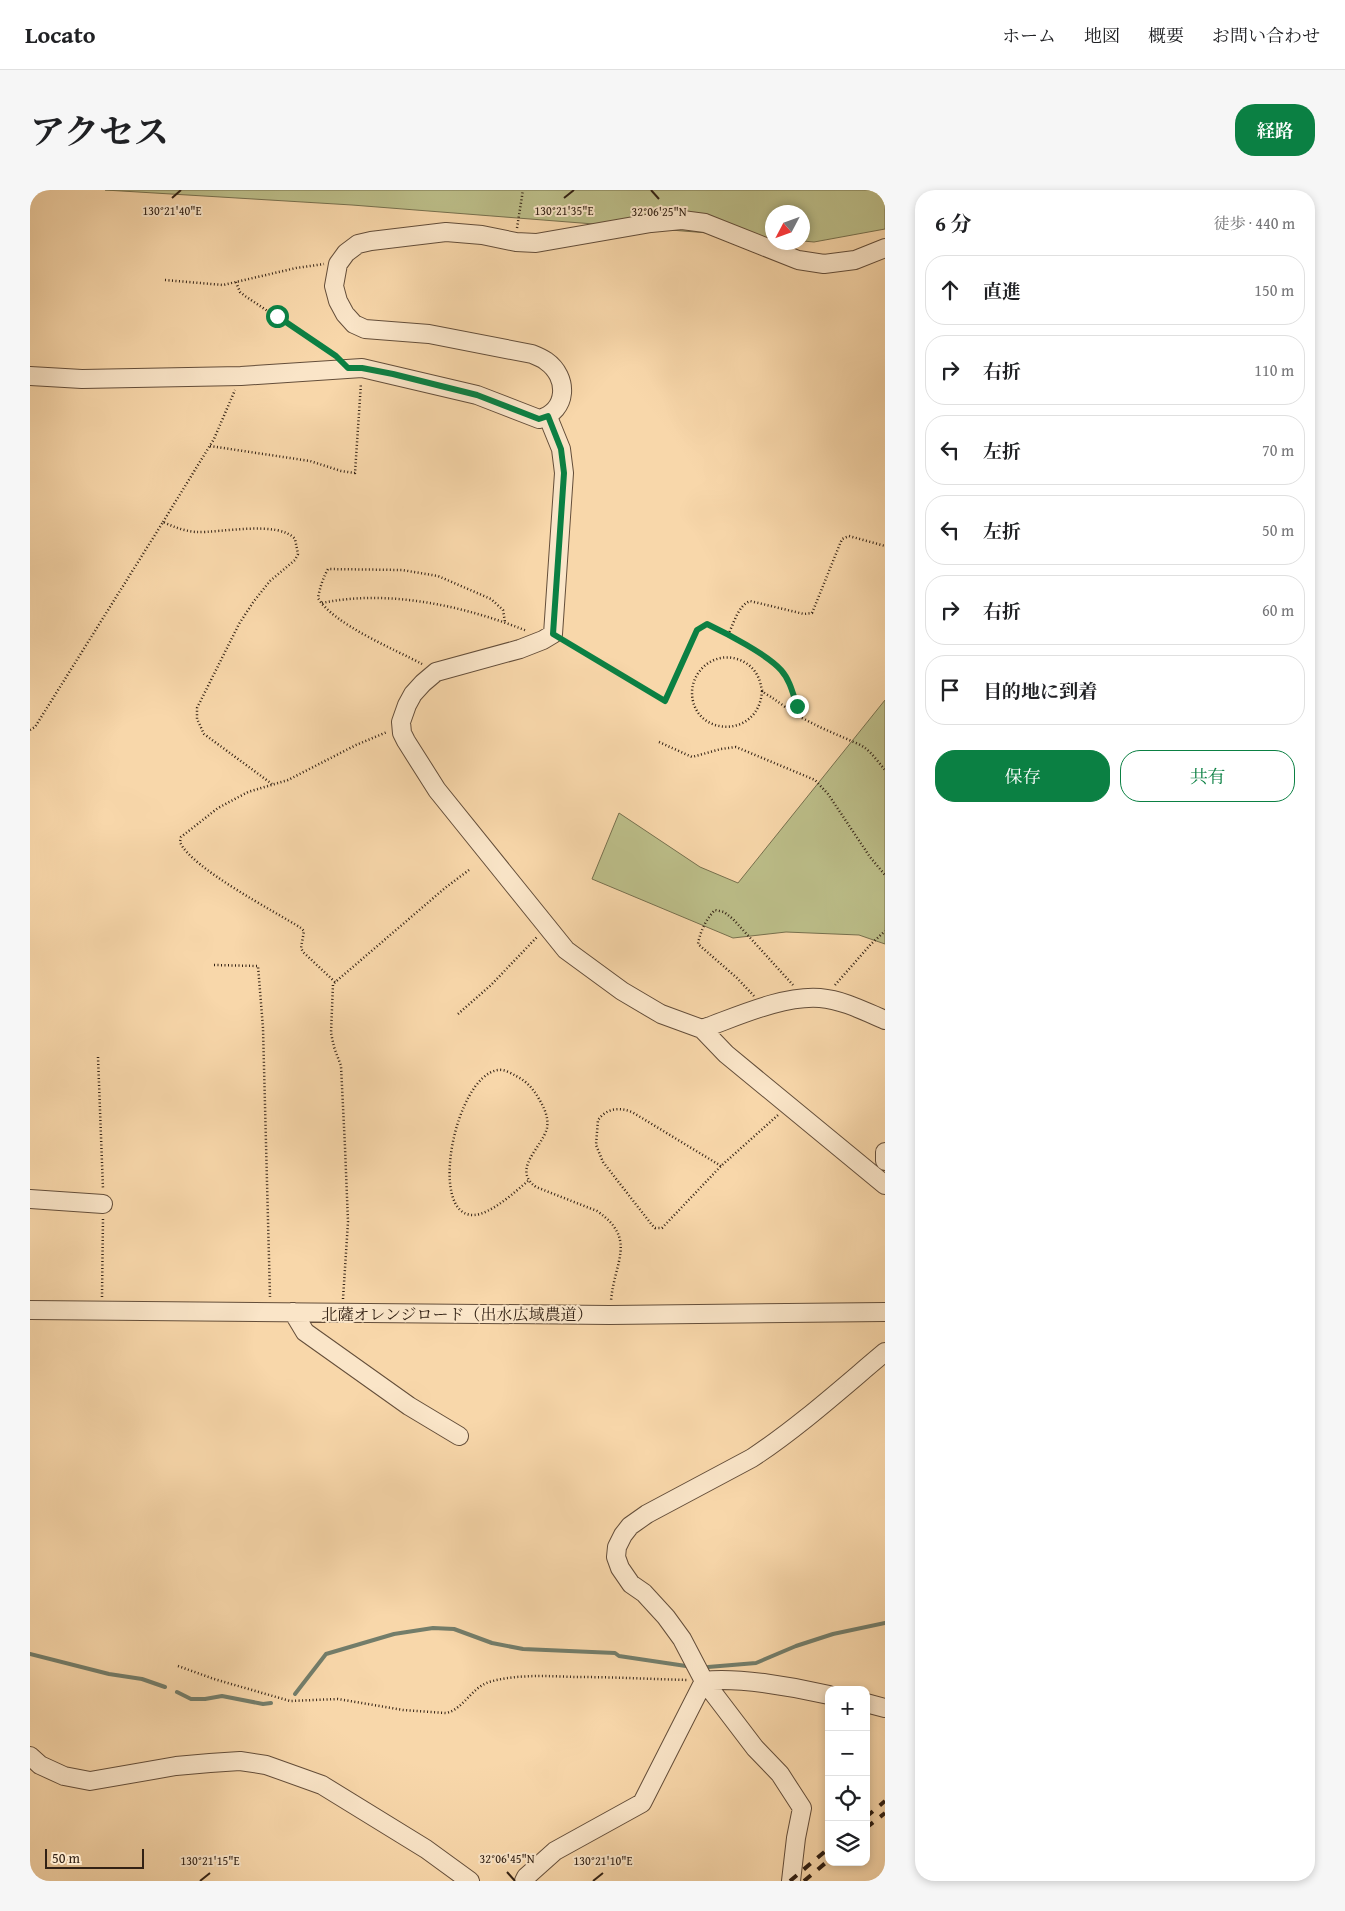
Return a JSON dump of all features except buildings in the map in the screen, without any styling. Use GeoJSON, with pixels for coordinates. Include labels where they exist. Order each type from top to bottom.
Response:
{"type":"FeatureCollection","features":[{"type":"Feature","properties":{"kind":"street"},"geometry":{"type":"LineString","coordinates":[[30,376],[82,379],[241,376],[355,368],[477,395],[539,419],[554,412],[564,388],[554,368],[545,360],[532,354],[429,334],[365,329],[354,324],[345,314],[338,301],[334,286],[338,264],[346,253],[358,244],[446,232],[536,243],[651,223],[682,220],[705,223],[798,260],[824,264],[855,260],[885,248]]}},
{"type":"Feature","properties":{"kind":"street"},"geometry":{"type":"LineString","coordinates":[[548,416],[561,449],[564,473],[548,637],[520,650],[436,672],[413,694],[401,722],[402,733],[437,790],[546,928],[566,950],[622,991],[661,1014],[702,1029],[726,1054],[885,1185]]}},
{"type":"Feature","properties":{"kind":"street"},"geometry":{"type":"LineString","coordinates":[[702,1029],[763,1006],[812,999],[844,1003],[885,1020]]}},
{"type":"Feature","properties":{"kind":"street"},"geometry":{"type":"LineString","coordinates":[[885,1152],[885,1161]]}},
{"type":"Feature","properties":{"kind":"street"},"geometry":{"type":"LineString","coordinates":[[30,1199],[103,1204]]}},
{"type":"Feature","properties":{"kind":"street","name":"北薩オレンジロード（出水広域農道）"},"geometry":{"type":"LineString","coordinates":[[30,1310],[610,1315],[885,1312]]}},
{"type":"Feature","properties":{"kind":"street"},"geometry":{"type":"LineString","coordinates":[[292,1312],[305,1332],[410,1406],[459,1436]]}},
{"type":"Feature","properties":{"kind":"street"},"geometry":{"type":"LineString","coordinates":[[792,1881],[796,1838],[802,1808],[780,1774],[755,1748],[704,1681],[682,1639],[666,1617],[644,1593],[631,1584],[620,1568],[616,1557],[617,1547],[630,1526],[647,1514],[752,1458],[767,1448],[885,1352]]}},
{"type":"Feature","properties":{"kind":"street"},"geometry":{"type":"LineString","coordinates":[[704,1681],[739,1681],[809,1690],[825,1694]]}},
{"type":"Feature","properties":{"kind":"street"},"geometry":{"type":"LineString","coordinates":[[524,1881],[526,1877],[556,1851],[642,1803],[704,1681]]}},
{"type":"Feature","properties":{"kind":"street"},"geometry":{"type":"LineString","coordinates":[[870,1704],[885,1708]]}},
{"type":"Feature","properties":{"kind":"street"},"geometry":{"type":"LineString","coordinates":[[30,1756],[40,1765],[64,1776],[90,1780],[176,1766],[210,1763],[240,1761],[266,1765],[322,1785],[426,1849],[470,1881]]}},
{"type":"Feature","properties":{"kind":"path"},"geometry":{"type":"LineString","coordinates":[[516,242],[523,190]]}},
{"type":"Feature","properties":{"kind":"path"},"geometry":{"type":"LineString","coordinates":[[165,280],[223,284],[296,268],[331,263],[338,264]]}},
{"type":"Feature","properties":{"kind":"path"},"geometry":{"type":"LineString","coordinates":[[210,446],[310,461],[341,471],[355,473],[355,368],[245,296],[240,292],[236,282]]}},
{"type":"Feature","properties":{"kind":"path"},"geometry":{"type":"LineString","coordinates":[[30,730],[35,727],[64,683],[210,446],[241,376]]}},
{"type":"Feature","properties":{"kind":"path"},"geometry":{"type":"LineString","coordinates":[[163,522],[178,529],[196,532],[243,529],[284,531],[295,539],[298,554],[295,560],[270,581],[254,601],[239,624],[197,708],[197,719],[204,734],[272,784]]}},
{"type":"Feature","properties":{"kind":"path"},"geometry":{"type":"LineString","coordinates":[[728,635],[740,608],[750,601],[804,614],[812,613],[842,539],[845,537],[849,536],[885,546]]}},
{"type":"Feature","properties":{"kind":"path"},"geometry":{"type":"LineString","coordinates":[[436,672],[354,628],[334,615],[321,603],[318,598],[319,590],[328,568],[402,570],[438,576],[491,600],[502,610],[505,622]]}},
{"type":"Feature","properties":{"kind":"path"},"geometry":{"type":"LineString","coordinates":[[321,603],[358,598],[389,597],[417,601],[505,622],[548,637],[665,701],[697,630],[707,624],[728,635],[781,670],[788,681],[804,719]]}},
{"type":"Feature","properties":{"kind":"path"},"geometry":{"type":"LineString","coordinates":[[762,691],[762,699],[754,714],[741,724],[733,727],[725,727],[709,722],[697,710],[692,694],[693,685],[700,670],[713,660],[730,658],[746,663],[757,675],[762,691],[804,719],[865,748],[885,770]]}},
{"type":"Feature","properties":{"kind":"path"},"geometry":{"type":"LineString","coordinates":[[335,982],[303,952],[301,948],[304,932],[302,928],[213,874],[186,854],[180,842],[181,837],[218,808],[248,792],[288,780],[356,745],[402,726]]}},
{"type":"Feature","properties":{"kind":"path"},"geometry":{"type":"LineString","coordinates":[[659,742],[692,757],[736,747],[815,780],[828,794],[870,857],[885,875]]}},
{"type":"Feature","properties":{"kind":"path"},"geometry":{"type":"LineString","coordinates":[[342,1313],[348,1222],[342,1066],[334,1047],[331,1033],[333,984],[445,888],[470,870]]}},
{"type":"Feature","properties":{"kind":"path"},"geometry":{"type":"LineString","coordinates":[[763,1006],[738,978],[698,944],[700,935],[710,915],[715,910],[724,912],[732,919],[812,999],[833,988],[871,944],[885,931]]}},
{"type":"Feature","properties":{"kind":"path"},"geometry":{"type":"LineString","coordinates":[[458,1014],[491,985],[546,928]]}},
{"type":"Feature","properties":{"kind":"path"},"geometry":{"type":"LineString","coordinates":[[214,965],[258,966],[263,1028],[270,1312]]}},
{"type":"Feature","properties":{"kind":"path"},"geometry":{"type":"LineString","coordinates":[[98,1057],[104,1172],[102,1310]]}},
{"type":"Feature","properties":{"kind":"path"},"geometry":{"type":"LineString","coordinates":[[528,1181],[484,1213],[466,1214],[454,1202],[449,1160],[454,1136],[470,1094],[486,1076],[497,1070],[509,1073],[529,1084],[543,1104],[547,1116],[547,1126],[544,1134],[525,1171],[528,1181],[536,1187],[597,1211],[606,1216],[618,1231],[621,1239],[617,1276],[612,1290],[610,1315]]}},
{"type":"Feature","properties":{"kind":"path"},"geometry":{"type":"LineString","coordinates":[[721,1166],[632,1112],[622,1108],[608,1111],[598,1120],[596,1145],[603,1162],[655,1228],[663,1227],[721,1166],[788,1106]]}},
{"type":"Feature","properties":{"kind":"path"},"geometry":{"type":"LineString","coordinates":[[178,1666],[222,1682],[290,1700],[338,1699],[403,1710],[446,1714],[453,1712],[488,1683],[510,1679],[541,1676],[704,1681]]}},
{"type":"Feature","properties":{"kind":"green space"},"geometry":{"type":"Polygon","coordinates":[[[105,190],[885,190],[885,229],[810,242],[810,205],[765,205],[765,237],[352,205],[105,190]]]}},
{"type":"Feature","properties":{"kind":"green space"},"geometry":{"type":"Polygon","coordinates":[[[885,700],[885,944],[859,935],[786,932],[733,938],[592,879],[619,813],[700,867],[738,883],[885,700]]]}},
{"type":"Feature","properties":{"kind":"waterway"},"geometry":{"type":"LineString","coordinates":[[708,1667],[756,1663],[796,1646],[833,1634],[885,1623]]}},
{"type":"Feature","properties":{"kind":"waterway"},"geometry":{"type":"LineString","coordinates":[[295,1694],[326,1654],[394,1634],[433,1628],[454,1629],[492,1643],[523,1649],[615,1653],[619,1656],[686,1666]]}},
{"type":"Feature","properties":{"kind":"waterway"},"geometry":{"type":"LineString","coordinates":[[30,1654],[109,1674],[142,1679],[165,1687]]}},
{"type":"Feature","properties":{"kind":"waterway"},"geometry":{"type":"LineString","coordinates":[[177,1692],[191,1699],[222,1696],[263,1704],[271,1703]]}},
{"type":"Feature","properties":{"kind":"railway"},"geometry":{"type":"LineString","coordinates":[[870,1814],[885,1801]]}},
{"type":"Feature","properties":{"kind":"railway"},"geometry":{"type":"LineString","coordinates":[[870,1825],[885,1813]]}},
{"type":"Feature","properties":{"kind":"railway"},"geometry":{"type":"LineString","coordinates":[[790,1881],[825,1851]]}},
{"type":"Feature","properties":{"kind":"railway"},"geometry":{"type":"LineString","coordinates":[[804,1881],[825,1863]]}},
{"type":"Feature","properties":{"kind":"route"},"geometry":{"type":"LineString","coordinates":[[277,316],[336,356],[348,368],[362,368],[393,374],[477,395],[539,419],[548,416],[561,449],[564,473],[553,634],[665,701],[697,630],[707,624],[728,635],[781,670],[788,681],[797,706]]}}]}
